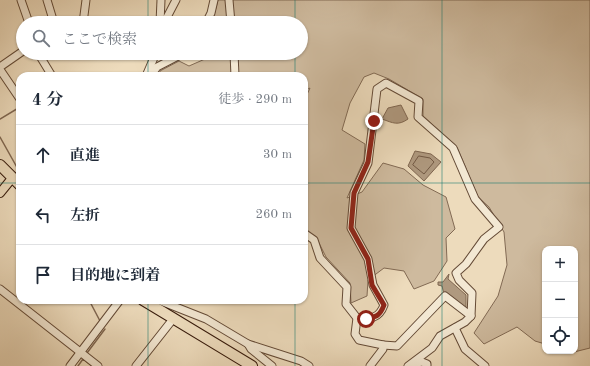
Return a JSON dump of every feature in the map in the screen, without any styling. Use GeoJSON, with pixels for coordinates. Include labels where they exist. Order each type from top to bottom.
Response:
{"type":"FeatureCollection","features":[{"type":"Feature","properties":{"kind":"highway"},"geometry":{"type":"LineString","coordinates":[[0,165],[16,177]]}},
{"type":"Feature","properties":{"kind":"highway"},"geometry":{"type":"LineString","coordinates":[[149,304],[252,366]]}},
{"type":"Feature","properties":{"kind":"main road"},"geometry":{"type":"LineString","coordinates":[[0,193],[16,181]]}},
{"type":"Feature","properties":{"kind":"street"},"geometry":{"type":"LineString","coordinates":[[21,0],[27,16]]}},
{"type":"Feature","properties":{"kind":"street"},"geometry":{"type":"LineString","coordinates":[[47,0],[52,16]]}},
{"type":"Feature","properties":{"kind":"street"},"geometry":{"type":"LineString","coordinates":[[84,16],[86,0]]}},
{"type":"Feature","properties":{"kind":"street"},"geometry":{"type":"LineString","coordinates":[[161,16],[162,0]]}},
{"type":"Feature","properties":{"kind":"street"},"geometry":{"type":"LineString","coordinates":[[168,16],[176,0]]}},
{"type":"Feature","properties":{"kind":"street"},"geometry":{"type":"LineString","coordinates":[[210,16],[214,0]]}},
{"type":"Feature","properties":{"kind":"street"},"geometry":{"type":"LineString","coordinates":[[229,0],[230,16]]}},
{"type":"Feature","properties":{"kind":"street"},"geometry":{"type":"LineString","coordinates":[[16,57],[3,66],[16,91]]}},
{"type":"Feature","properties":{"kind":"street"},"geometry":{"type":"LineString","coordinates":[[42,60],[50,72]]}},
{"type":"Feature","properties":{"kind":"street"},"geometry":{"type":"LineString","coordinates":[[148,72],[153,60]]}},
{"type":"Feature","properties":{"kind":"street"},"geometry":{"type":"LineString","coordinates":[[153,72],[157,67],[170,60]]}},
{"type":"Feature","properties":{"kind":"street"},"geometry":{"type":"LineString","coordinates":[[235,60],[236,72]]}},
{"type":"Feature","properties":{"kind":"street"},"geometry":{"type":"LineString","coordinates":[[357,318],[375,318],[381,314],[384,305],[372,285],[368,259],[351,228],[354,193],[368,162],[377,89],[386,83],[419,101],[418,117],[453,148],[475,199],[499,227],[484,239],[466,264],[456,273],[459,280],[472,293],[471,316]]}},
{"type":"Feature","properties":{"kind":"street"},"geometry":{"type":"LineString","coordinates":[[308,236],[314,240],[320,258],[347,287],[346,304],[357,318],[355,334],[359,340],[397,346],[445,296],[471,316]]}},
{"type":"Feature","properties":{"kind":"street"},"geometry":{"type":"LineString","coordinates":[[0,289],[16,302]]}},
{"type":"Feature","properties":{"kind":"street"},"geometry":{"type":"LineString","coordinates":[[19,304],[98,366]]}},
{"type":"Feature","properties":{"kind":"street"},"geometry":{"type":"LineString","coordinates":[[70,366],[117,304]]}},
{"type":"Feature","properties":{"kind":"street"},"geometry":{"type":"LineString","coordinates":[[168,304],[206,319],[248,344],[301,361],[310,366]]}},
{"type":"Feature","properties":{"kind":"street"},"geometry":{"type":"LineString","coordinates":[[410,365],[432,348],[440,336],[471,316]]}},
{"type":"Feature","properties":{"kind":"street"},"geometry":{"type":"LineString","coordinates":[[136,366],[173,319]]}},
{"type":"Feature","properties":{"kind":"street"},"geometry":{"type":"LineString","coordinates":[[454,328],[465,349],[485,366]]}},
{"type":"Feature","properties":{"kind":"street"},"geometry":{"type":"LineString","coordinates":[[248,344],[251,349],[272,366]]}},
{"type":"Feature","properties":{"kind":"street"},"geometry":{"type":"LineString","coordinates":[[370,366],[383,349],[383,345]]}},
{"type":"Feature","properties":{"kind":"street"},"geometry":{"type":"LineString","coordinates":[[410,365],[422,362],[427,364],[427,366]]}},
{"type":"Feature","properties":{"kind":"shaded area"},"geometry":{"type":"Polygon","coordinates":[[[218,0],[590,0],[590,348],[578,351],[578,246],[542,246],[542,343],[535,341],[517,327],[484,344],[474,333],[498,296],[507,265],[504,232],[489,207],[478,197],[457,147],[423,116],[423,99],[389,79],[374,73],[364,77],[350,103],[342,130],[365,144],[364,160],[347,198],[362,192],[383,163],[404,169],[423,185],[446,197],[455,229],[446,238],[447,261],[434,281],[414,289],[404,271],[384,268],[368,280],[367,296],[351,303],[350,283],[326,257],[316,237],[308,233],[308,92],[310,88],[308,89],[308,72],[160,72],[179,61],[189,66],[203,60],[308,60],[308,16],[214,16],[218,0]]]}},
{"type":"Feature","properties":{"kind":"water"},"geometry":{"type":"Polygon","coordinates":[[[401,105],[408,119],[401,123],[392,123],[382,119],[388,108],[401,105]]]}},
{"type":"Feature","properties":{"kind":"water"},"geometry":{"type":"Polygon","coordinates":[[[415,151],[431,154],[441,162],[424,181],[408,166],[415,151]]]}},
{"type":"Feature","properties":{"kind":"water"},"geometry":{"type":"Polygon","coordinates":[[[449,274],[448,279],[466,295],[466,312],[444,294],[442,286],[438,285],[438,282],[443,282],[449,274]]]}},
{"type":"Feature","properties":{"kind":"waterway"},"geometry":{"type":"LineString","coordinates":[[0,119],[16,109]]}},
{"type":"Feature","properties":{"kind":"waterway"},"geometry":{"type":"LineString","coordinates":[[0,137],[16,166]]}},
{"type":"Feature","properties":{"kind":"waterway"},"geometry":{"type":"LineString","coordinates":[[91,304],[100,321]]}},
{"type":"Feature","properties":{"kind":"waterway"},"geometry":{"type":"LineString","coordinates":[[87,353],[105,329]]}},
{"type":"Feature","properties":{"kind":"waterway"},"geometry":{"type":"LineString","coordinates":[[78,366],[83,359],[92,366]]}},
{"type":"Feature","properties":{"kind":"route"},"geometry":{"type":"LineString","coordinates":[[366,319],[375,318],[381,314],[384,305],[372,285],[368,259],[351,228],[354,193],[368,162],[374,121]]}}]}
